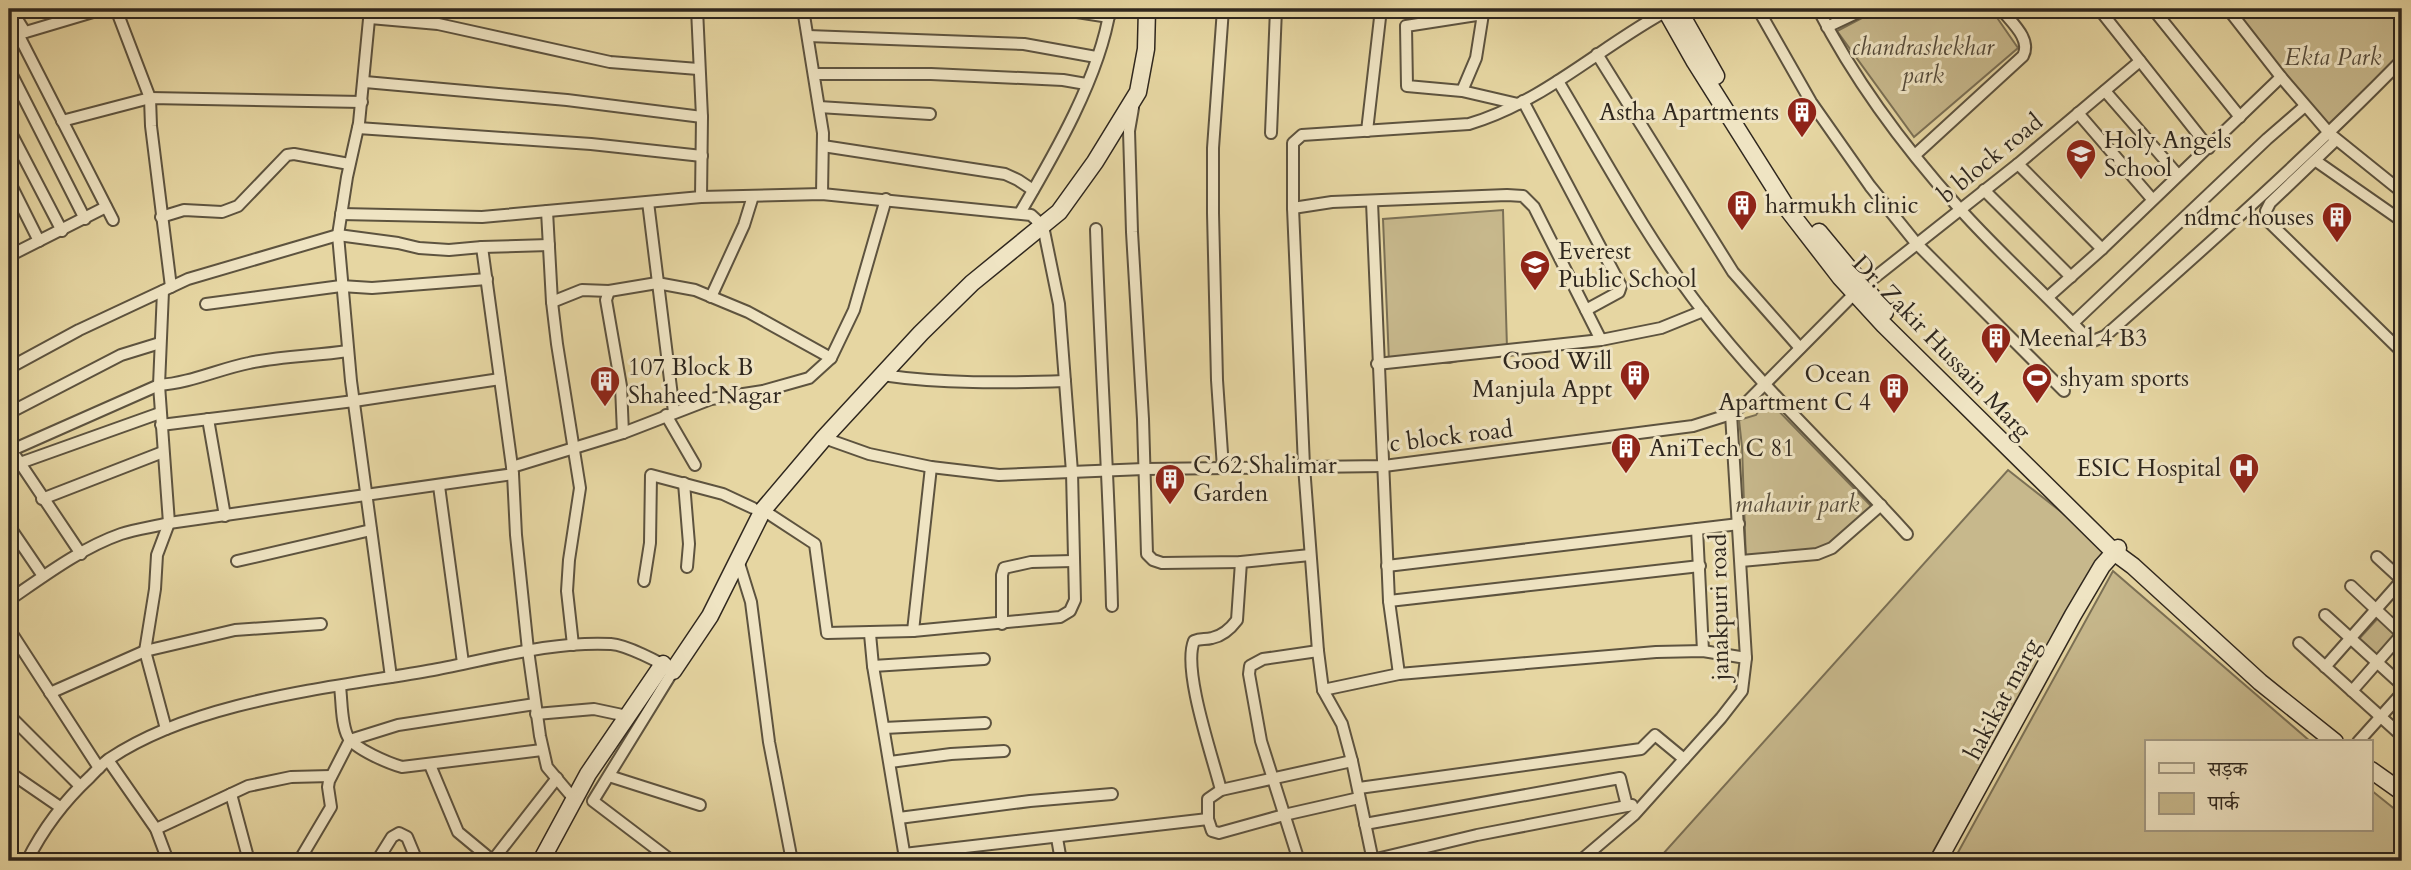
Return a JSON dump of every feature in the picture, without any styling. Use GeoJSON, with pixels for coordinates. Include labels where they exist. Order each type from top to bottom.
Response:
{"type":"FeatureCollection","features":[{"type":"Feature","properties":{"kind":"street"},"geometry":{"type":"LineString","coordinates":[[17,34],[103,9]]}},
{"type":"Feature","properties":{"kind":"street"},"geometry":{"type":"LineString","coordinates":[[116,9],[150,98],[150,126],[167,289],[160,343],[159,385],[169,523],[157,555],[155,589],[145,651],[166,729]]}},
{"type":"Feature","properties":{"kind":"street"},"geometry":{"type":"LineString","coordinates":[[697,9],[702,117],[701,197]]}},
{"type":"Feature","properties":{"kind":"street"},"geometry":{"type":"LineString","coordinates":[[803,9],[819,107],[823,146],[822,194]]}},
{"type":"Feature","properties":{"kind":"street"},"geometry":{"type":"LineString","coordinates":[[1025,214],[1033,190],[1086,84],[1097,57],[1109,13],[1058,9]]}},
{"type":"Feature","properties":{"kind":"street"},"geometry":{"type":"LineString","coordinates":[[1147,9],[1146,49],[1130,118],[1132,232],[1147,554],[1162,563],[1241,562],[1310,555]]}},
{"type":"Feature","properties":{"kind":"street"},"geometry":{"type":"LineString","coordinates":[[1223,9],[1213,148],[1217,380],[1223,468]]}},
{"type":"Feature","properties":{"kind":"street"},"geometry":{"type":"LineString","coordinates":[[1271,133],[1276,9]]}},
{"type":"Feature","properties":{"kind":"street"},"geometry":{"type":"LineString","coordinates":[[1367,131],[1381,9]]}},
{"type":"Feature","properties":{"kind":"street"},"geometry":{"type":"LineString","coordinates":[[1644,803],[1477,835],[1371,861],[1352,761],[1342,724],[1323,690],[1318,651],[1304,466],[1292,149],[1296,139],[1302,135],[1469,124],[1521,103],[1670,9]]}},
{"type":"Feature","properties":{"kind":"street","name":"Dr. Zakir Hussain Marg"},"geometry":{"type":"LineString","coordinates":[[1670,9],[1695,62],[1789,211],[1860,290],[1884,326],[2115,553],[2260,682],[2332,740]]}},
{"type":"Feature","properties":{"kind":"street"},"geometry":{"type":"LineString","coordinates":[[1758,9],[1811,102],[1870,186],[1916,243],[2064,391]]}},
{"type":"Feature","properties":{"kind":"street"},"geometry":{"type":"LineString","coordinates":[[1818,9],[1857,75],[1915,155],[1960,209],[2093,341],[2105,336],[2333,137],[2402,61]]}},
{"type":"Feature","properties":{"kind":"street"},"geometry":{"type":"LineString","coordinates":[[1827,27],[1865,9]]}},
{"type":"Feature","properties":{"kind":"street"},"geometry":{"type":"LineString","coordinates":[[1915,155],[2023,56],[2027,49],[2025,40],[2001,9]]}},
{"type":"Feature","properties":{"kind":"street"},"geometry":{"type":"LineString","coordinates":[[2099,9],[2208,148]]}},
{"type":"Feature","properties":{"kind":"street"},"geometry":{"type":"LineString","coordinates":[[2153,9],[2240,117]]}},
{"type":"Feature","properties":{"kind":"street"},"geometry":{"type":"LineString","coordinates":[[2228,9],[2281,77],[2333,137],[2402,192]]}},
{"type":"Feature","properties":{"kind":"street"},"geometry":{"type":"LineString","coordinates":[[391,677],[348,351],[338,235],[365,82],[370,13],[438,24],[610,62],[698,69]]}},
{"type":"Feature","properties":{"kind":"street"},"geometry":{"type":"LineString","coordinates":[[1462,91],[1476,58],[1483,14],[1406,26],[1407,86],[1462,91],[1521,103],[1621,286],[1619,292],[1586,310]]}},
{"type":"Feature","properties":{"kind":"street"},"geometry":{"type":"LineString","coordinates":[[9,19],[17,19],[17,34],[113,220]]}},
{"type":"Feature","properties":{"kind":"street"},"geometry":{"type":"LineString","coordinates":[[808,36],[1024,44],[1097,57]]}},
{"type":"Feature","properties":{"kind":"street"},"geometry":{"type":"LineString","coordinates":[[1597,54],[1733,272],[1800,348]]}},
{"type":"Feature","properties":{"kind":"street","name":"b block road"},"geometry":{"type":"LineString","coordinates":[[1860,290],[2018,164],[2140,61]]}},
{"type":"Feature","properties":{"kind":"street"},"geometry":{"type":"LineString","coordinates":[[9,69],[85,219]]}},
{"type":"Feature","properties":{"kind":"street"},"geometry":{"type":"LineString","coordinates":[[814,74],[931,74],[1063,80],[1086,84]]}},
{"type":"Feature","properties":{"kind":"street"},"geometry":{"type":"LineString","coordinates":[[2048,297],[2102,249],[2281,77]]}},
{"type":"Feature","properties":{"kind":"street"},"geometry":{"type":"LineString","coordinates":[[1558,81],[1668,263],[1703,311],[1765,384],[1908,534]]}},
{"type":"Feature","properties":{"kind":"street"},"geometry":{"type":"LineString","coordinates":[[365,82],[581,102],[702,117]]}},
{"type":"Feature","properties":{"kind":"street"},"geometry":{"type":"LineString","coordinates":[[2105,91],[2178,175]]}},
{"type":"Feature","properties":{"kind":"street"},"geometry":{"type":"LineString","coordinates":[[541,861],[588,774],[626,716],[710,615],[738,560],[758,509],[882,375],[972,284],[1059,212],[1095,162],[1138,92]]}},
{"type":"Feature","properties":{"kind":"street"},"geometry":{"type":"LineString","coordinates":[[62,121],[150,98],[362,102]]}},
{"type":"Feature","properties":{"kind":"street"},"geometry":{"type":"LineString","coordinates":[[2073,323],[2305,106]]}},
{"type":"Feature","properties":{"kind":"street"},"geometry":{"type":"LineString","coordinates":[[819,107],[930,114]]}},
{"type":"Feature","properties":{"kind":"street"},"geometry":{"type":"LineString","coordinates":[[2078,113],[2152,199]]}},
{"type":"Feature","properties":{"kind":"street"},"geometry":{"type":"LineString","coordinates":[[358,128],[591,144],[702,156]]}},
{"type":"Feature","properties":{"kind":"street"},"geometry":{"type":"LineString","coordinates":[[9,129],[62,230]]}},
{"type":"Feature","properties":{"kind":"street"},"geometry":{"type":"LineString","coordinates":[[2333,137],[2316,162],[2270,202],[2266,211],[2267,220],[2402,352]]}},
{"type":"Feature","properties":{"kind":"street"},"geometry":{"type":"LineString","coordinates":[[823,146],[1004,174],[1033,190]]}},
{"type":"Feature","properties":{"kind":"street"},"geometry":{"type":"LineString","coordinates":[[161,217],[184,210],[222,212],[238,206],[286,155],[294,154],[349,164]]}},
{"type":"Feature","properties":{"kind":"street"},"geometry":{"type":"LineString","coordinates":[[2316,162],[2402,221]]}},
{"type":"Feature","properties":{"kind":"street"},"geometry":{"type":"LineString","coordinates":[[2018,164],[2102,249]]}},
{"type":"Feature","properties":{"kind":"street"},"geometry":{"type":"LineString","coordinates":[[9,181],[39,242]]}},
{"type":"Feature","properties":{"kind":"street"},"geometry":{"type":"LineString","coordinates":[[1984,190],[2071,277]]}},
{"type":"Feature","properties":{"kind":"street"},"geometry":{"type":"LineString","coordinates":[[341,214],[482,217],[701,197],[822,194],[1025,214],[1044,226],[1059,304],[1072,472],[1075,600],[1070,611],[1060,617],[1002,624],[870,634],[827,633],[815,544],[758,509],[723,494],[651,476],[650,543],[644,581]]}},
{"type":"Feature","properties":{"kind":"street"},"geometry":{"type":"LineString","coordinates":[[711,297],[744,225],[753,196]]}},
{"type":"Feature","properties":{"kind":"street"},"geometry":{"type":"LineString","coordinates":[[1293,208],[1332,202],[1523,196],[1534,207],[1601,340]]}},
{"type":"Feature","properties":{"kind":"street"},"geometry":{"type":"LineString","coordinates":[[9,600],[43,576],[121,534],[169,523],[439,486],[513,471],[711,399],[763,391],[809,378],[831,358],[854,310],[886,200]]}},
{"type":"Feature","properties":{"kind":"street"},"geometry":{"type":"LineString","coordinates":[[648,202],[670,414],[695,464]]}},
{"type":"Feature","properties":{"kind":"street"},"geometry":{"type":"LineString","coordinates":[[1372,202],[1389,601],[1399,674]]}},
{"type":"Feature","properties":{"kind":"street"},"geometry":{"type":"LineString","coordinates":[[10,253],[39,242],[106,207]]}},
{"type":"Feature","properties":{"kind":"street"},"geometry":{"type":"LineString","coordinates":[[547,211],[552,302],[580,488],[567,591],[573,645]]}},
{"type":"Feature","properties":{"kind":"street"},"geometry":{"type":"LineString","coordinates":[[1096,229],[1100,352],[1109,471],[1112,606]]}},
{"type":"Feature","properties":{"kind":"street"},"geometry":{"type":"LineString","coordinates":[[9,368],[188,279],[338,235],[449,250],[549,245]]}},
{"type":"Feature","properties":{"kind":"street"},"geometry":{"type":"LineString","coordinates":[[482,247],[513,471],[527,650],[542,750],[547,767],[574,799]]}},
{"type":"Feature","properties":{"kind":"street"},"geometry":{"type":"LineString","coordinates":[[206,304],[341,286],[372,288],[487,279]]}},
{"type":"Feature","properties":{"kind":"street"},"geometry":{"type":"LineString","coordinates":[[552,302],[582,290],[609,291],[657,284],[695,290],[748,312],[831,358]]}},
{"type":"Feature","properties":{"kind":"street","name":"c block road"},"geometry":{"type":"LineString","coordinates":[[824,438],[869,454],[931,467],[999,475],[1144,469],[1384,466],[1655,432],[1693,426],[1731,414],[1860,290]]}},
{"type":"Feature","properties":{"kind":"street"},"geometry":{"type":"LineString","coordinates":[[609,291],[606,300],[621,386],[623,433]]}},
{"type":"Feature","properties":{"kind":"street"},"geometry":{"type":"LineString","coordinates":[[1377,364],[1601,340],[1661,328],[1703,311]]}},
{"type":"Feature","properties":{"kind":"street"},"geometry":{"type":"LineString","coordinates":[[9,413],[121,355],[160,343]]}},
{"type":"Feature","properties":{"kind":"street"},"geometry":{"type":"LineString","coordinates":[[81,554],[10,447],[87,418],[107,407],[116,406],[159,385],[176,384],[214,371],[254,362],[348,351]]}},
{"type":"Feature","properties":{"kind":"street"},"geometry":{"type":"LineString","coordinates":[[882,375],[922,381],[1065,381]]}},
{"type":"Feature","properties":{"kind":"street"},"geometry":{"type":"LineString","coordinates":[[20,463],[160,419],[208,419],[500,379]]}},
{"type":"Feature","properties":{"kind":"street","name":"janakpuri road"},"geometry":{"type":"LineString","coordinates":[[1580,861],[1644,803],[1742,691],[1746,658],[1731,414]]}},
{"type":"Feature","properties":{"kind":"street"},"geometry":{"type":"LineString","coordinates":[[208,419],[225,516]]}},
{"type":"Feature","properties":{"kind":"street"},"geometry":{"type":"LineString","coordinates":[[42,499],[163,453]]}},
{"type":"Feature","properties":{"kind":"street"},"geometry":{"type":"LineString","coordinates":[[913,631],[931,467]]}},
{"type":"Feature","properties":{"kind":"street"},"geometry":{"type":"LineString","coordinates":[[684,483],[689,544],[687,567]]}},
{"type":"Feature","properties":{"kind":"street"},"geometry":{"type":"LineString","coordinates":[[439,486],[463,663]]}},
{"type":"Feature","properties":{"kind":"street"},"geometry":{"type":"LineString","coordinates":[[1741,561],[1817,554],[1832,548],[1881,505]]}},
{"type":"Feature","properties":{"kind":"street"},"geometry":{"type":"LineString","coordinates":[[1388,566],[1739,524]]}},
{"type":"Feature","properties":{"kind":"street"},"geometry":{"type":"LineString","coordinates":[[9,526],[43,576]]}},
{"type":"Feature","properties":{"kind":"street"},"geometry":{"type":"LineString","coordinates":[[1697,529],[1703,652]]}},
{"type":"Feature","properties":{"kind":"street"},"geometry":{"type":"LineString","coordinates":[[237,561],[371,530]]}},
{"type":"Feature","properties":{"kind":"street","name":"hakikat marg"},"geometry":{"type":"LineString","coordinates":[[1938,861],[2073,615],[2115,553]]}},
{"type":"Feature","properties":{"kind":"street"},"geometry":{"type":"LineString","coordinates":[[2325,667],[2402,580],[2378,558]]}},
{"type":"Feature","properties":{"kind":"street"},"geometry":{"type":"LineString","coordinates":[[738,560],[751,602],[769,742],[792,861]]}},
{"type":"Feature","properties":{"kind":"street"},"geometry":{"type":"LineString","coordinates":[[1002,624],[1004,568],[1031,562],[1073,561]]}},
{"type":"Feature","properties":{"kind":"street"},"geometry":{"type":"LineString","coordinates":[[1221,790],[1193,680],[1191,649],[1194,641],[1199,638],[1213,638],[1225,632],[1237,620],[1241,562]]}},
{"type":"Feature","properties":{"kind":"street"},"geometry":{"type":"LineString","coordinates":[[1389,601],[1700,566]]}},
{"type":"Feature","properties":{"kind":"street"},"geometry":{"type":"LineString","coordinates":[[2351,586],[2402,634],[2351,691]]}},
{"type":"Feature","properties":{"kind":"street"},"geometry":{"type":"LineString","coordinates":[[2325,615],[2402,685]]}},
{"type":"Feature","properties":{"kind":"street"},"geometry":{"type":"LineString","coordinates":[[50,693],[145,651],[235,629],[321,624]]}},
{"type":"Feature","properties":{"kind":"street"},"geometry":{"type":"LineString","coordinates":[[9,629],[99,768]]}},
{"type":"Feature","properties":{"kind":"street"},"geometry":{"type":"LineString","coordinates":[[870,634],[905,858],[1208,820]]}},
{"type":"Feature","properties":{"kind":"street"},"geometry":{"type":"LineString","coordinates":[[2299,643],[2402,736]]}},
{"type":"Feature","properties":{"kind":"street"},"geometry":{"type":"LineString","coordinates":[[27,861],[38,838],[60,807],[108,760],[166,729],[257,701],[527,650],[573,645],[614,644],[668,668]]}},
{"type":"Feature","properties":{"kind":"street"},"geometry":{"type":"LineString","coordinates":[[1299,861],[1261,741],[1249,685],[1250,666],[1264,659],[1318,651]]}},
{"type":"Feature","properties":{"kind":"street"},"geometry":{"type":"LineString","coordinates":[[1323,690],[1399,674],[1656,652],[1703,652],[1746,658]]}},
{"type":"Feature","properties":{"kind":"street"},"geometry":{"type":"LineString","coordinates":[[873,666],[984,659]]}},
{"type":"Feature","properties":{"kind":"street"},"geometry":{"type":"LineString","coordinates":[[668,668],[593,801],[672,861]]}},
{"type":"Feature","properties":{"kind":"street"},"geometry":{"type":"LineString","coordinates":[[340,687],[346,733],[350,740],[388,763],[401,767],[430,765],[542,750]]}},
{"type":"Feature","properties":{"kind":"street"},"geometry":{"type":"LineString","coordinates":[[2360,740],[2402,693]]}},
{"type":"Feature","properties":{"kind":"street"},"geometry":{"type":"LineString","coordinates":[[299,861],[331,807],[328,787],[331,776],[350,740],[398,725],[536,709],[594,709],[626,716]]}},
{"type":"Feature","properties":{"kind":"street"},"geometry":{"type":"LineString","coordinates":[[9,715],[80,786]]}},
{"type":"Feature","properties":{"kind":"street"},"geometry":{"type":"LineString","coordinates":[[884,728],[985,723]]}},
{"type":"Feature","properties":{"kind":"street"},"geometry":{"type":"LineString","coordinates":[[1352,761],[1221,790],[1208,799],[1208,820],[1212,831],[1219,833],[1359,793],[1642,749],[1655,735],[1684,759]]}},
{"type":"Feature","properties":{"kind":"street"},"geometry":{"type":"LineString","coordinates":[[890,762],[1003,751]]}},
{"type":"Feature","properties":{"kind":"street"},"geometry":{"type":"LineString","coordinates":[[108,760],[156,830],[167,861]]}},
{"type":"Feature","properties":{"kind":"street"},"geometry":{"type":"LineString","coordinates":[[430,765],[458,832],[493,861],[557,778]]}},
{"type":"Feature","properties":{"kind":"street"},"geometry":{"type":"LineString","coordinates":[[2372,770],[2402,792]]}},
{"type":"Feature","properties":{"kind":"street"},"geometry":{"type":"LineString","coordinates":[[9,772],[60,807]]}},
{"type":"Feature","properties":{"kind":"street"},"geometry":{"type":"LineString","coordinates":[[156,830],[248,786],[291,777],[331,776]]}},
{"type":"Feature","properties":{"kind":"street"},"geometry":{"type":"LineString","coordinates":[[609,776],[699,805]]}},
{"type":"Feature","properties":{"kind":"street"},"geometry":{"type":"LineString","coordinates":[[1365,824],[1620,778],[1627,806]]}},
{"type":"Feature","properties":{"kind":"street"},"geometry":{"type":"LineString","coordinates":[[231,794],[249,861]]}},
{"type":"Feature","properties":{"kind":"street"},"geometry":{"type":"LineString","coordinates":[[899,818],[1112,794]]}},
{"type":"Feature","properties":{"kind":"street"},"geometry":{"type":"LineString","coordinates":[[377,861],[392,837],[399,833],[407,837],[417,861]]}},
{"type":"Feature","properties":{"kind":"street"},"geometry":{"type":"LineString","coordinates":[[1057,838],[1061,861]]}},
{"type":"Feature","properties":{"kind":"green space","name":"chandrashekhar park"},"geometry":{"type":"Polygon","coordinates":[[[1879,9],[1991,9],[2018,48],[1914,137],[1837,31],[1879,9]]]}},
{"type":"Feature","properties":{"kind":"green space","name":"Ekta Park"},"geometry":{"type":"Polygon","coordinates":[[[2234,9],[2402,9],[2402,56],[2330,131],[2234,9]]]}},
{"type":"Feature","properties":{"kind":"green space"},"geometry":{"type":"Polygon","coordinates":[[[1503,210],[1507,348],[1450,363],[1389,362],[1383,219],[1503,210]]]}},
{"type":"Feature","properties":{"kind":"green space","name":"mahavir park"},"geometry":{"type":"Polygon","coordinates":[[[1767,399],[1873,508],[1825,555],[1746,561],[1739,420],[1756,415],[1767,399]]]}},
{"type":"Feature","properties":{"kind":"green space"},"geometry":{"type":"Polygon","coordinates":[[[2008,470],[2097,540],[2112,559],[2037,664],[1928,861],[1660,861],[1662,855],[2008,470]]]}},
{"type":"Feature","properties":{"kind":"green space"},"geometry":{"type":"Polygon","coordinates":[[[2113,571],[2309,740],[2145,740],[2145,832],[2372,832],[2372,791],[2402,815],[2402,861],[1958,861],[1956,856],[2113,571]]]}},
{"type":"Feature","properties":{"kind":"green space"},"geometry":{"type":"Polygon","coordinates":[[[2378,618],[2398,636],[2378,658],[2358,640],[2378,618]]]}},
{"type":"Feature","properties":{"kind":"place","name":"Astha Apartments"},"geometry":{"type":"Point","coordinates":[1802,139]}},
{"type":"Feature","properties":{"kind":"place","name":"Holy Angels School"},"geometry":{"type":"Point","coordinates":[2081,181]}},
{"type":"Feature","properties":{"kind":"place","name":"harmukh clinic"},"geometry":{"type":"Point","coordinates":[1742,232]}},
{"type":"Feature","properties":{"kind":"place","name":"ndmc houses"},"geometry":{"type":"Point","coordinates":[2337,244]}},
{"type":"Feature","properties":{"kind":"place","name":"Everest Public School"},"geometry":{"type":"Point","coordinates":[1535,292]}},
{"type":"Feature","properties":{"kind":"place","name":"Meenal 4 B3"},"geometry":{"type":"Point","coordinates":[1996,365]}},
{"type":"Feature","properties":{"kind":"place","name":"Good Will Manjula Appt"},"geometry":{"type":"Point","coordinates":[1635,402]}},
{"type":"Feature","properties":{"kind":"place","name":"shyam sports"},"geometry":{"type":"Point","coordinates":[2037,405]}},
{"type":"Feature","properties":{"kind":"place","name":"107 Block B Shaheed Nagar"},"geometry":{"type":"Point","coordinates":[605,408]}},
{"type":"Feature","properties":{"kind":"place","name":"Ocean Apartment C 4"},"geometry":{"type":"Point","coordinates":[1894,415]}},
{"type":"Feature","properties":{"kind":"place","name":"AniTech C 81"},"geometry":{"type":"Point","coordinates":[1626,475]}},
{"type":"Feature","properties":{"kind":"place","name":"ESIC Hospital"},"geometry":{"type":"Point","coordinates":[2244,495]}},
{"type":"Feature","properties":{"kind":"place","name":"C 62 Shalimar Garden"},"geometry":{"type":"Point","coordinates":[1170,506]}}]}
